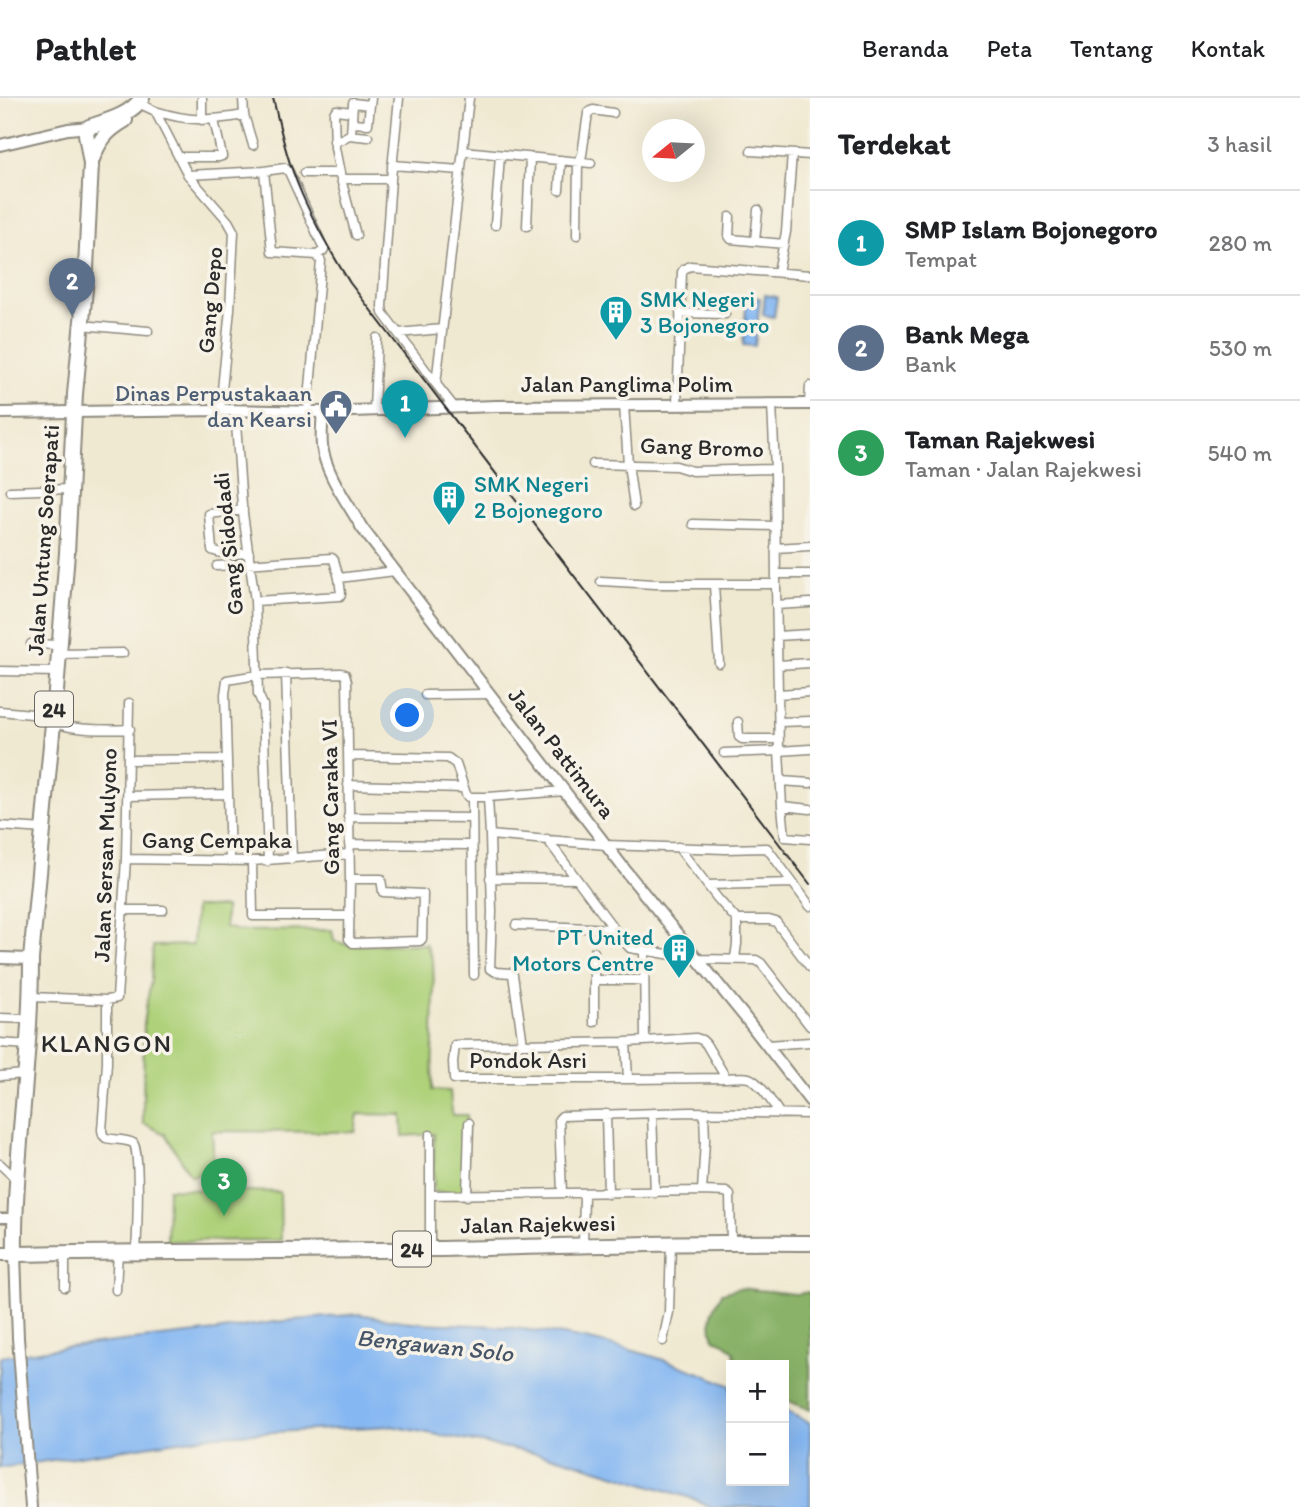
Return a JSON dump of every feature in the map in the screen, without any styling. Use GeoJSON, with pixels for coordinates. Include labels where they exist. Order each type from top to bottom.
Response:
{"type":"FeatureCollection","features":[{"type":"Feature","properties":{"kind":"highway"},"geometry":{"type":"LineString","coordinates":[[94,134],[145,103]]}},
{"type":"Feature","properties":{"kind":"highway","name":"Jalan Untung Soerapati"},"geometry":{"type":"LineString","coordinates":[[15,1254],[31,959],[60,650],[94,134]]}},
{"type":"Feature","properties":{"kind":"highway","name":"Jalan Rajekwesi"},"geometry":{"type":"LineString","coordinates":[[15,1254],[732,1242],[809,1245]]}},
{"type":"Feature","properties":{"kind":"main road"},"geometry":{"type":"LineString","coordinates":[[0,1254],[15,1254]]}},
{"type":"Feature","properties":{"kind":"street"},"geometry":{"type":"LineString","coordinates":[[202,98],[202,120]]}},
{"type":"Feature","properties":{"kind":"street"},"geometry":{"type":"LineString","coordinates":[[243,98],[244,115],[253,145]]}},
{"type":"Feature","properties":{"kind":"street"},"geometry":{"type":"LineString","coordinates":[[399,98],[383,313],[436,384],[449,407]]}},
{"type":"Feature","properties":{"kind":"street"},"geometry":{"type":"LineString","coordinates":[[436,384],[469,98]]}},
{"type":"Feature","properties":{"kind":"street"},"geometry":{"type":"LineString","coordinates":[[351,135],[352,112],[354,103],[370,101],[368,124],[352,122]]}},
{"type":"Feature","properties":{"kind":"street"},"geometry":{"type":"LineString","coordinates":[[145,103],[179,117],[202,120],[244,115]]}},
{"type":"Feature","properties":{"kind":"street","name":"Gang Depo"},"geometry":{"type":"LineString","coordinates":[[145,103],[188,175],[234,232],[230,309],[219,410]]}},
{"type":"Feature","properties":{"kind":"street"},"geometry":{"type":"LineString","coordinates":[[578,234],[578,162],[582,155],[588,113],[593,110],[613,113]]}},
{"type":"Feature","properties":{"kind":"street"},"geometry":{"type":"LineString","coordinates":[[352,112],[335,111],[334,141],[340,176],[356,235]]}},
{"type":"Feature","properties":{"kind":"street"},"geometry":{"type":"LineString","coordinates":[[180,158],[222,156],[214,120]]}},
{"type":"Feature","properties":{"kind":"street"},"geometry":{"type":"LineString","coordinates":[[0,145],[60,132],[94,134]]}},
{"type":"Feature","properties":{"kind":"street"},"geometry":{"type":"LineString","coordinates":[[334,141],[351,135],[368,137]]}},
{"type":"Feature","properties":{"kind":"street"},"geometry":{"type":"LineString","coordinates":[[463,151],[591,163]]}},
{"type":"Feature","properties":{"kind":"street"},"geometry":{"type":"LineString","coordinates":[[751,151],[810,155]]}},
{"type":"Feature","properties":{"kind":"street"},"geometry":{"type":"LineString","coordinates":[[778,272],[790,200],[792,154]]}},
{"type":"Feature","properties":{"kind":"street"},"geometry":{"type":"LineString","coordinates":[[495,225],[500,155]]}},
{"type":"Feature","properties":{"kind":"street"},"geometry":{"type":"LineString","coordinates":[[527,226],[530,158]]}},
{"type":"Feature","properties":{"kind":"street"},"geometry":{"type":"LineString","coordinates":[[559,190],[561,160]]}},
{"type":"Feature","properties":{"kind":"street"},"geometry":{"type":"LineString","coordinates":[[393,165],[461,170]]}},
{"type":"Feature","properties":{"kind":"street"},"geometry":{"type":"LineString","coordinates":[[188,175],[264,171],[283,167],[289,172],[324,249],[317,255],[272,252],[264,171]]}},
{"type":"Feature","properties":{"kind":"street"},"geometry":{"type":"LineString","coordinates":[[304,173],[391,179]]}},
{"type":"Feature","properties":{"kind":"street"},"geometry":{"type":"LineString","coordinates":[[755,241],[758,210]]}},
{"type":"Feature","properties":{"kind":"street"},"geometry":{"type":"LineString","coordinates":[[730,217],[730,238],[784,244]]}},
{"type":"Feature","properties":{"kind":"street"},"geometry":{"type":"LineString","coordinates":[[308,411],[321,262],[317,255]]}},
{"type":"Feature","properties":{"kind":"street"},"geometry":{"type":"LineString","coordinates":[[677,404],[682,272],[686,267],[810,275]]}},
{"type":"Feature","properties":{"kind":"street"},"geometry":{"type":"LineString","coordinates":[[680,313],[725,314]]}},
{"type":"Feature","properties":{"kind":"street"},"geometry":{"type":"LineString","coordinates":[[81,325],[148,331]]}},
{"type":"Feature","properties":{"kind":"street"},"geometry":{"type":"LineString","coordinates":[[398,333],[442,329]]}},
{"type":"Feature","properties":{"kind":"street"},"geometry":{"type":"LineString","coordinates":[[374,410],[377,338]]}},
{"type":"Feature","properties":{"kind":"street"},"geometry":{"type":"LineString","coordinates":[[810,386],[810,404]]}},
{"type":"Feature","properties":{"kind":"street","name":"Gang Bromo"},"geometry":{"type":"LineString","coordinates":[[772,404],[782,806],[785,836],[810,839]]}},
{"type":"Feature","properties":{"kind":"street","name":"Jalan Panglima Polim"},"geometry":{"type":"LineString","coordinates":[[323,412],[449,407],[810,404]]}},
{"type":"Feature","properties":{"kind":"street"},"geometry":{"type":"LineString","coordinates":[[624,405],[634,506]]}},
{"type":"Feature","properties":{"kind":"street"},"geometry":{"type":"LineString","coordinates":[[0,413],[219,410],[323,412]]}},
{"type":"Feature","properties":{"kind":"street","name":"Gang Sidodadi"},"geometry":{"type":"LineString","coordinates":[[235,410],[243,510],[255,601],[268,861]]}},
{"type":"Feature","properties":{"kind":"street","name":"Jalan Pattimura"},"geometry":{"type":"LineString","coordinates":[[323,412],[322,448],[333,477],[362,527],[606,845],[810,1101]]}},
{"type":"Feature","properties":{"kind":"street","name":"Gang Bromo"},"geometry":{"type":"LineString","coordinates":[[593,464],[676,466],[692,471],[775,469]]}},
{"type":"Feature","properties":{"kind":"street"},"geometry":{"type":"LineString","coordinates":[[10,491],[70,489]]}},
{"type":"Feature","properties":{"kind":"street"},"geometry":{"type":"LineString","coordinates":[[243,510],[209,514],[212,550],[229,554],[249,553]]}},
{"type":"Feature","properties":{"kind":"street"},"geometry":{"type":"LineString","coordinates":[[693,524],[775,526]]}},
{"type":"Feature","properties":{"kind":"street"},"geometry":{"type":"LineString","coordinates":[[775,548],[810,546]]}},
{"type":"Feature","properties":{"kind":"street"},"geometry":{"type":"LineString","coordinates":[[217,566],[332,558],[335,561],[340,596],[255,601]]}},
{"type":"Feature","properties":{"kind":"street"},"geometry":{"type":"LineString","coordinates":[[339,578],[396,571]]}},
{"type":"Feature","properties":{"kind":"street"},"geometry":{"type":"LineString","coordinates":[[776,574],[810,573]]}},
{"type":"Feature","properties":{"kind":"street"},"geometry":{"type":"LineString","coordinates":[[601,581],[776,584]]}},
{"type":"Feature","properties":{"kind":"street"},"geometry":{"type":"LineString","coordinates":[[714,585],[719,663]]}},
{"type":"Feature","properties":{"kind":"street"},"geometry":{"type":"LineString","coordinates":[[776,605],[810,603]]}},
{"type":"Feature","properties":{"kind":"street"},"geometry":{"type":"LineString","coordinates":[[777,635],[810,634]]}},
{"type":"Feature","properties":{"kind":"street"},"geometry":{"type":"LineString","coordinates":[[31,644],[60,650],[123,653]]}},
{"type":"Feature","properties":{"kind":"street"},"geometry":{"type":"LineString","coordinates":[[778,665],[810,663]]}},
{"type":"Feature","properties":{"kind":"street"},"geometry":{"type":"LineString","coordinates":[[0,671],[58,673]]}},
{"type":"Feature","properties":{"kind":"street"},"geometry":{"type":"LineString","coordinates":[[286,673],[292,859]]}},
{"type":"Feature","properties":{"kind":"street","name":"Gang Caraka VI"},"geometry":{"type":"LineString","coordinates":[[227,759],[225,682],[230,678],[286,673],[345,674],[349,755],[349,939],[353,943],[418,942],[422,939],[423,894],[383,892],[381,879],[350,879]]}},
{"type":"Feature","properties":{"kind":"street"},"geometry":{"type":"LineString","coordinates":[[778,694],[810,692]]}},
{"type":"Feature","properties":{"kind":"street"},"geometry":{"type":"LineString","coordinates":[[425,695],[489,694]]}},
{"type":"Feature","properties":{"kind":"street","name":"Jalan Sersan Mulyono"},"geometry":{"type":"LineString","coordinates":[[130,703],[124,910],[117,998],[107,1000],[107,1063],[102,1130],[106,1138],[135,1144],[136,1252]]}},
{"type":"Feature","properties":{"kind":"street"},"geometry":{"type":"LineString","coordinates":[[0,711],[53,719],[59,725],[86,729],[130,729]]}},
{"type":"Feature","properties":{"kind":"street"},"geometry":{"type":"LineString","coordinates":[[779,722],[810,721]]}},
{"type":"Feature","properties":{"kind":"street"},"geometry":{"type":"LineString","coordinates":[[738,722],[739,737],[742,739],[779,739]]}},
{"type":"Feature","properties":{"kind":"street"},"geometry":{"type":"LineString","coordinates":[[724,753],[810,750]]}},
{"type":"Feature","properties":{"kind":"street"},"geometry":{"type":"LineString","coordinates":[[349,755],[449,758],[456,764],[466,794],[472,797],[565,791]]}},
{"type":"Feature","properties":{"kind":"street"},"geometry":{"type":"LineString","coordinates":[[129,760],[227,759],[230,861]]}},
{"type":"Feature","properties":{"kind":"street"},"geometry":{"type":"LineString","coordinates":[[781,782],[810,783]]}},
{"type":"Feature","properties":{"kind":"street"},"geometry":{"type":"LineString","coordinates":[[348,785],[464,788]]}},
{"type":"Feature","properties":{"kind":"street"},"geometry":{"type":"LineString","coordinates":[[128,796],[228,794]]}},
{"type":"Feature","properties":{"kind":"street"},"geometry":{"type":"LineString","coordinates":[[472,797],[474,975]]}},
{"type":"Feature","properties":{"kind":"street","name":"Pondok Asri"},"geometry":{"type":"LineString","coordinates":[[488,797],[492,912],[490,969],[492,972],[513,975],[523,1044]]}},
{"type":"Feature","properties":{"kind":"street"},"geometry":{"type":"LineString","coordinates":[[782,806],[810,809]]}},
{"type":"Feature","properties":{"kind":"street"},"geometry":{"type":"LineString","coordinates":[[348,817],[472,818]]}},
{"type":"Feature","properties":{"kind":"street"},"geometry":{"type":"LineString","coordinates":[[0,826],[44,829]]}},
{"type":"Feature","properties":{"kind":"street"},"geometry":{"type":"LineString","coordinates":[[489,835],[606,845],[767,848],[810,906]]}},
{"type":"Feature","properties":{"kind":"street"},"geometry":{"type":"LineString","coordinates":[[547,839],[631,948],[696,959],[735,958],[761,963],[810,1026]]}},
{"type":"Feature","properties":{"kind":"street"},"geometry":{"type":"LineString","coordinates":[[349,844],[472,845]]}},
{"type":"Feature","properties":{"kind":"street"},"geometry":{"type":"LineString","coordinates":[[678,847],[737,920],[735,958]]}},
{"type":"Feature","properties":{"kind":"street","name":"Gang Cempaka"},"geometry":{"type":"LineString","coordinates":[[126,859],[252,862],[349,854]]}},
{"type":"Feature","properties":{"kind":"street"},"geometry":{"type":"LineString","coordinates":[[252,862],[253,916],[350,916]]}},
{"type":"Feature","properties":{"kind":"street"},"geometry":{"type":"LineString","coordinates":[[490,878],[576,879]]}},
{"type":"Feature","properties":{"kind":"street"},"geometry":{"type":"LineString","coordinates":[[707,885],[793,883]]}},
{"type":"Feature","properties":{"kind":"street"},"geometry":{"type":"LineString","coordinates":[[124,910],[163,910]]}},
{"type":"Feature","properties":{"kind":"street"},"geometry":{"type":"LineString","coordinates":[[737,920],[776,922],[810,966]]}},
{"type":"Feature","properties":{"kind":"street"},"geometry":{"type":"LineString","coordinates":[[516,925],[614,929]]}},
{"type":"Feature","properties":{"kind":"street"},"geometry":{"type":"LineString","coordinates":[[644,951],[645,1041]]}},
{"type":"Feature","properties":{"kind":"street"},"geometry":{"type":"LineString","coordinates":[[594,952],[594,1022]]}},
{"type":"Feature","properties":{"kind":"street"},"geometry":{"type":"LineString","coordinates":[[0,958],[31,959]]}},
{"type":"Feature","properties":{"kind":"street"},"geometry":{"type":"LineString","coordinates":[[594,981],[644,980]]}},
{"type":"Feature","properties":{"kind":"street"},"geometry":{"type":"LineString","coordinates":[[31,997],[107,1000]]}},
{"type":"Feature","properties":{"kind":"street"},"geometry":{"type":"LineString","coordinates":[[0,1018],[29,1019]]}},
{"type":"Feature","properties":{"kind":"street","name":"Pondok Asri"},"geometry":{"type":"LineString","coordinates":[[628,1079],[456,1080],[453,1076],[455,1045],[696,1038],[706,1044],[726,1078]]}},
{"type":"Feature","properties":{"kind":"street"},"geometry":{"type":"LineString","coordinates":[[626,1042],[628,1079],[748,1078],[764,1091],[780,1114]]}},
{"type":"Feature","properties":{"kind":"street"},"geometry":{"type":"LineString","coordinates":[[767,1045],[810,1042]]}},
{"type":"Feature","properties":{"kind":"street"},"geometry":{"type":"LineString","coordinates":[[0,1043],[27,1045]]}},
{"type":"Feature","properties":{"kind":"street"},"geometry":{"type":"LineString","coordinates":[[0,1076],[25,1074]]}},
{"type":"Feature","properties":{"kind":"street"},"geometry":{"type":"LineString","coordinates":[[702,1191],[704,1112]]}},
{"type":"Feature","properties":{"kind":"street","name":"Jalan Rajekwesi"},"geometry":{"type":"LineString","coordinates":[[562,1194],[560,1117],[704,1112],[810,1114]]}},
{"type":"Feature","properties":{"kind":"street"},"geometry":{"type":"LineString","coordinates":[[652,1113],[655,1193]]}},
{"type":"Feature","properties":{"kind":"street"},"geometry":{"type":"LineString","coordinates":[[606,1114],[608,1194]]}},
{"type":"Feature","properties":{"kind":"street"},"geometry":{"type":"LineString","coordinates":[[467,1196],[469,1123]]}},
{"type":"Feature","properties":{"kind":"street"},"geometry":{"type":"LineString","coordinates":[[430,1135],[430,1249]]}},
{"type":"Feature","properties":{"kind":"street"},"geometry":{"type":"LineString","coordinates":[[0,1164],[17,1180]]}},
{"type":"Feature","properties":{"kind":"street"},"geometry":{"type":"LineString","coordinates":[[430,1195],[726,1192],[730,1195],[732,1242]]}},
{"type":"Feature","properties":{"kind":"street"},"geometry":{"type":"LineString","coordinates":[[583,1246],[584,1194]]}},
{"type":"Feature","properties":{"kind":"street"},"geometry":{"type":"LineString","coordinates":[[0,1218],[15,1218]]}},
{"type":"Feature","properties":{"kind":"street"},"geometry":{"type":"LineString","coordinates":[[663,1341],[669,1304],[671,1244]]}},
{"type":"Feature","properties":{"kind":"street"},"geometry":{"type":"LineString","coordinates":[[116,1290],[118,1251]]}},
{"type":"Feature","properties":{"kind":"street"},"geometry":{"type":"LineString","coordinates":[[65,1253],[65,1287]]}},
{"type":"Feature","properties":{"kind":"street"},"geometry":{"type":"LineString","coordinates":[[15,1254],[18,1338],[31,1507]]}},
{"type":"Feature","properties":{"kind":"green space"},"geometry":{"type":"Polygon","coordinates":[[[195,907],[225,907],[225,927],[239,931],[332,930],[334,941],[348,945],[426,944],[433,961],[432,1090],[450,1091],[452,1115],[467,1115],[465,1194],[434,1192],[434,1134],[403,1136],[402,1115],[358,1114],[355,1132],[212,1131],[214,1170],[191,1176],[165,1134],[143,1123],[144,1017],[151,981],[153,946],[193,945],[195,907]]]}},
{"type":"Feature","properties":{"kind":"green space"},"geometry":{"type":"Polygon","coordinates":[[[168,1189],[280,1192],[281,1240],[167,1241],[168,1189]]]}},
{"type":"Feature","properties":{"kind":"green space"},"geometry":{"type":"Polygon","coordinates":[[[739,1288],[796,1294],[810,1292],[810,1410],[789,1401],[789,1360],[735,1360],[734,1351],[725,1343],[714,1339],[712,1315],[722,1293],[739,1288]]]}},
{"type":"Feature","properties":{"kind":"water"},"geometry":{"type":"Polygon","coordinates":[[[765,295],[777,297],[774,317],[763,315],[765,295]]]}},
{"type":"Feature","properties":{"kind":"water"},"geometry":{"type":"Polygon","coordinates":[[[747,296],[760,298],[755,346],[743,345],[747,296]]]}},
{"type":"Feature","properties":{"kind":"water","name":"Bengawan Solo"},"geometry":{"type":"Polygon","coordinates":[[[359,1314],[433,1324],[524,1329],[585,1339],[674,1363],[726,1384],[726,1486],[789,1486],[789,1412],[810,1423],[810,1507],[711,1507],[694,1499],[565,1459],[391,1426],[218,1435],[0,1468],[0,1357],[274,1322],[359,1314]]]}},
{"type":"Feature","properties":{"kind":"railway"},"geometry":{"type":"LineString","coordinates":[[273,98],[287,154],[299,187],[318,229],[350,283],[810,884]]}},
{"type":"Feature","properties":{"kind":"place","name":"Bank Mega"},"geometry":{"type":"Point","coordinates":[72,316]}},
{"type":"Feature","properties":{"kind":"place","name":"SMK Negeri 3 Bojonegoro"},"geometry":{"type":"Point","coordinates":[616,342]}},
{"type":"Feature","properties":{"kind":"place","name":"Dinas Perpustakaan dan Kearsi"},"geometry":{"type":"Point","coordinates":[336,436]}},
{"type":"Feature","properties":{"kind":"place","name":"SMP Islam Bojonegoro"},"geometry":{"type":"Point","coordinates":[405,438]}},
{"type":"Feature","properties":{"kind":"place","name":"SMK Negeri 2 Bojonegoro"},"geometry":{"type":"Point","coordinates":[449,527]}},
{"type":"Feature","properties":{"kind":"place","name":"PT United Motors Centre"},"geometry":{"type":"Point","coordinates":[679,980]}},
{"type":"Feature","properties":{"kind":"place","name":"Taman Rajekwesi"},"geometry":{"type":"Point","coordinates":[224,1216]}},
{"type":"Feature","properties":{"kind":"district","name":"KLANGON"},"geometry":{"type":"Point","coordinates":[107,1043]}}]}
